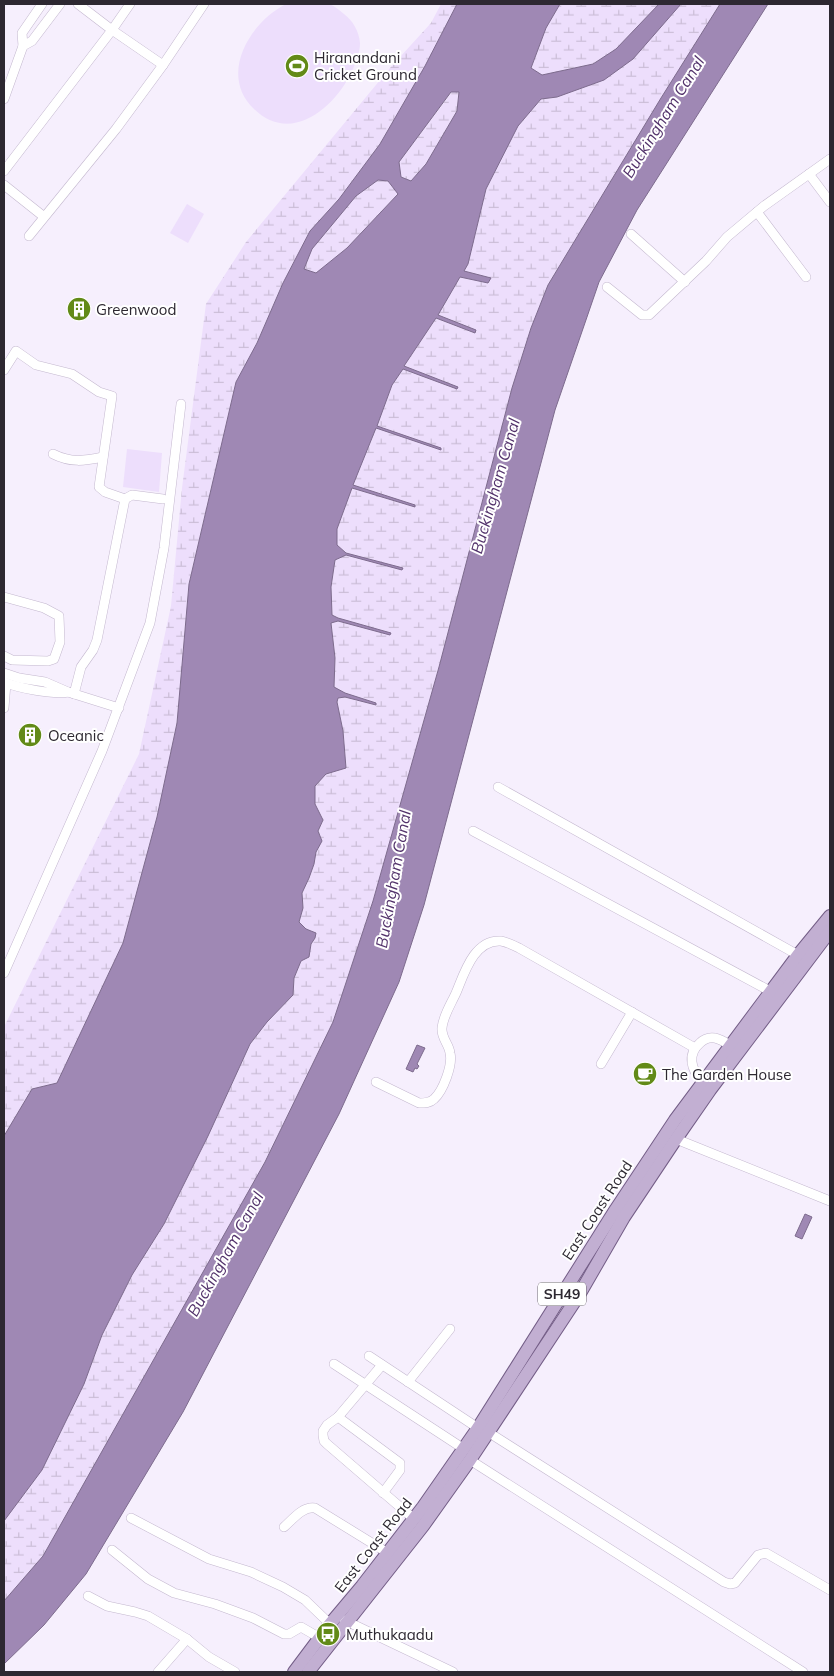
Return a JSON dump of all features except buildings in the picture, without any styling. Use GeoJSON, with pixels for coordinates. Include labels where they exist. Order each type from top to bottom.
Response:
{"type":"FeatureCollection","features":[{"type":"Feature","properties":{"kind":"main road","name":"East Coast Road"},"geometry":{"type":"LineString","coordinates":[[294,1672],[320,1638],[338,1621],[423,1526],[616,1210],[702,1082],[770,991],[830,916]]}},
{"type":"Feature","properties":{"kind":"main road","name":"East Coast Road"},"geometry":{"type":"LineString","coordinates":[[483,1430],[579,1294],[624,1217],[714,1083],[830,931]]}},
{"type":"Feature","properties":{"kind":"main road","name":"East Coast Road"},"geometry":{"type":"LineString","coordinates":[[308,1672],[338,1621],[414,1519],[467,1455]]}},
{"type":"Feature","properties":{"kind":"street"},"geometry":{"type":"LineString","coordinates":[[4,99],[23,46],[22,33],[42,4]]}},
{"type":"Feature","properties":{"kind":"street"},"geometry":{"type":"LineString","coordinates":[[23,46],[32,40],[60,4]]}},
{"type":"Feature","properties":{"kind":"street"},"geometry":{"type":"LineString","coordinates":[[78,4],[163,65]]}},
{"type":"Feature","properties":{"kind":"street"},"geometry":{"type":"LineString","coordinates":[[4,171],[130,4]]}},
{"type":"Feature","properties":{"kind":"street"},"geometry":{"type":"LineString","coordinates":[[28,236],[116,129],[163,65],[204,4]]}},
{"type":"Feature","properties":{"kind":"street"},"geometry":{"type":"LineString","coordinates":[[607,287],[642,316],[649,315],[685,282],[727,236],[830,159]]}},
{"type":"Feature","properties":{"kind":"street"},"geometry":{"type":"LineString","coordinates":[[809,174],[830,202]]}},
{"type":"Feature","properties":{"kind":"street"},"geometry":{"type":"LineString","coordinates":[[4,185],[43,216]]}},
{"type":"Feature","properties":{"kind":"street"},"geometry":{"type":"LineString","coordinates":[[757,212],[806,277]]}},
{"type":"Feature","properties":{"kind":"street"},"geometry":{"type":"LineString","coordinates":[[631,234],[685,282]]}},
{"type":"Feature","properties":{"kind":"street"},"geometry":{"type":"LineString","coordinates":[[4,368],[16,352],[36,365],[72,374],[99,392],[112,396],[99,487],[105,492],[125,499]]}},
{"type":"Feature","properties":{"kind":"street"},"geometry":{"type":"LineString","coordinates":[[4,974],[102,751],[150,623],[164,548],[181,404]]}},
{"type":"Feature","properties":{"kind":"street"},"geometry":{"type":"LineString","coordinates":[[53,454],[64,459],[76,460],[103,457]]}},
{"type":"Feature","properties":{"kind":"street"},"geometry":{"type":"LineString","coordinates":[[71,693],[81,667],[93,650],[97,640],[125,499],[132,495],[163,499]]}},
{"type":"Feature","properties":{"kind":"street"},"geometry":{"type":"LineString","coordinates":[[4,597],[44,608],[59,616],[60,642],[54,659],[48,661],[12,660],[4,656]]}},
{"type":"Feature","properties":{"kind":"street"},"geometry":{"type":"LineString","coordinates":[[4,674],[46,682],[71,693],[119,708]]}},
{"type":"Feature","properties":{"kind":"street"},"geometry":{"type":"LineString","coordinates":[[4,708],[5,683],[25,688],[71,693]]}},
{"type":"Feature","properties":{"kind":"street"},"geometry":{"type":"LineString","coordinates":[[498,787],[798,955]]}},
{"type":"Feature","properties":{"kind":"street"},"geometry":{"type":"LineString","coordinates":[[473,831],[770,991]]}},
{"type":"Feature","properties":{"kind":"street"},"geometry":{"type":"LineString","coordinates":[[376,1082],[419,1103],[427,1102],[436,1097],[447,1077],[451,1056],[442,1035],[443,1024],[467,965],[476,952],[484,946],[491,942],[500,941],[518,948],[695,1048]]}},
{"type":"Feature","properties":{"kind":"street"},"geometry":{"type":"LineString","coordinates":[[601,1064],[632,1012]]}},
{"type":"Feature","properties":{"kind":"street"},"geometry":{"type":"LineString","coordinates":[[702,1082],[695,1074],[691,1062],[695,1048],[704,1039],[709,1038],[722,1040],[730,1045]]}},
{"type":"Feature","properties":{"kind":"street"},"geometry":{"type":"LineString","coordinates":[[676,1138],[830,1201]]}},
{"type":"Feature","properties":{"kind":"street"},"geometry":{"type":"LineString","coordinates":[[408,1382],[450,1329]]}},
{"type":"Feature","properties":{"kind":"street"},"geometry":{"type":"LineString","coordinates":[[369,1356],[724,1582],[735,1583],[758,1555],[766,1552],[830,1590]]}},
{"type":"Feature","properties":{"kind":"street"},"geometry":{"type":"LineString","coordinates":[[334,1364],[366,1384],[467,1455],[803,1672]]}},
{"type":"Feature","properties":{"kind":"street"},"geometry":{"type":"LineString","coordinates":[[382,1365],[338,1416],[327,1425],[323,1431],[324,1441],[414,1519]]}},
{"type":"Feature","properties":{"kind":"street"},"geometry":{"type":"LineString","coordinates":[[338,1416],[400,1463],[400,1470],[383,1494]]}},
{"type":"Feature","properties":{"kind":"street"},"geometry":{"type":"LineString","coordinates":[[284,1527],[304,1509],[316,1508],[388,1553]]}},
{"type":"Feature","properties":{"kind":"street"},"geometry":{"type":"LineString","coordinates":[[131,1518],[208,1559],[251,1572],[283,1587],[338,1621],[453,1672]]}},
{"type":"Feature","properties":{"kind":"street"},"geometry":{"type":"LineString","coordinates":[[112,1550],[148,1579],[174,1593],[215,1604],[245,1615],[284,1634],[289,1634],[301,1628],[320,1638]]}},
{"type":"Feature","properties":{"kind":"street"},"geometry":{"type":"LineString","coordinates":[[88,1596],[107,1606],[148,1616],[187,1639],[209,1657],[235,1672]]}},
{"type":"Feature","properties":{"kind":"street"},"geometry":{"type":"LineString","coordinates":[[158,1672],[187,1639]]}},
{"type":"Feature","properties":{"kind":"green space","name":"Hiranandani Cricket Ground"},"geometry":{"type":"Polygon","coordinates":[[[319,3],[337,8],[353,23],[360,43],[352,71],[342,88],[321,110],[309,118],[295,123],[282,123],[268,119],[254,109],[244,95],[239,81],[239,66],[243,50],[251,36],[273,12],[286,4],[319,3]]]}},
{"type":"Feature","properties":{"kind":"green space"},"geometry":{"type":"Polygon","coordinates":[[[441,4],[457,4],[425,66],[380,144],[339,199],[310,231],[283,283],[257,343],[236,382],[189,584],[177,723],[157,817],[123,943],[57,1083],[32,1089],[4,1136],[4,1027],[139,754],[171,606],[182,488],[206,304],[246,242],[390,68],[431,23],[441,4]]]}},
{"type":"Feature","properties":{"kind":"green space"},"geometry":{"type":"Polygon","coordinates":[[[560,4],[659,4],[616,49],[593,64],[542,75],[531,68],[546,28],[560,4]]]}},
{"type":"Feature","properties":{"kind":"green space"},"geometry":{"type":"Polygon","coordinates":[[[681,4],[720,4],[548,285],[512,388],[439,667],[373,901],[333,1022],[265,1162],[43,1556],[4,1601],[4,1521],[42,1470],[84,1384],[102,1335],[132,1275],[164,1224],[250,1044],[267,1022],[293,995],[294,978],[301,961],[309,957],[315,933],[306,929],[299,922],[303,908],[302,893],[314,864],[316,852],[322,841],[318,831],[323,820],[315,804],[315,786],[325,774],[338,769],[344,745],[338,698],[345,697],[375,705],[376,703],[345,693],[334,687],[335,658],[331,623],[338,621],[390,635],[390,633],[332,615],[331,587],[335,560],[346,555],[402,570],[403,568],[346,553],[337,545],[337,530],[352,488],[414,507],[415,505],[353,485],[376,428],[441,448],[377,426],[392,385],[403,369],[457,389],[457,387],[404,366],[436,318],[474,333],[475,330],[438,315],[460,277],[488,283],[490,279],[464,271],[468,264],[486,189],[518,126],[541,99],[557,97],[575,89],[671,14],[681,4]]]}},
{"type":"Feature","properties":{"kind":"green space"},"geometry":{"type":"Polygon","coordinates":[[[452,92],[459,92],[457,111],[426,164],[411,181],[401,177],[399,162],[452,92]]]}},
{"type":"Feature","properties":{"kind":"green space"},"geometry":{"type":"Polygon","coordinates":[[[378,180],[388,181],[398,194],[347,248],[316,273],[304,269],[312,249],[356,196],[378,180]]]}},
{"type":"Feature","properties":{"kind":"green space"},"geometry":{"type":"Polygon","coordinates":[[[187,204],[204,214],[188,243],[170,233],[187,204]]]}},
{"type":"Feature","properties":{"kind":"green space"},"geometry":{"type":"Polygon","coordinates":[[[127,449],[162,453],[159,492],[123,487],[127,449]]]}},
{"type":"Feature","properties":{"kind":"water"},"geometry":{"type":"Polygon","coordinates":[[[457,4],[560,4],[546,28],[531,68],[542,75],[593,64],[616,49],[659,4],[681,4],[633,59],[604,80],[557,97],[541,99],[518,126],[486,189],[468,264],[464,271],[491,278],[488,283],[460,277],[438,315],[476,330],[475,333],[436,318],[404,366],[458,387],[457,389],[403,369],[392,385],[377,426],[441,448],[441,450],[376,428],[353,485],[415,505],[415,507],[352,488],[337,529],[337,545],[346,553],[403,568],[402,570],[346,555],[335,560],[331,587],[332,615],[391,633],[390,635],[338,621],[331,623],[335,658],[334,687],[345,693],[376,703],[376,705],[345,697],[338,698],[346,768],[326,774],[315,786],[315,804],[323,820],[318,831],[322,841],[316,852],[314,864],[302,893],[303,908],[299,922],[306,929],[316,933],[311,944],[309,957],[301,961],[294,978],[293,995],[267,1022],[250,1044],[208,1136],[164,1224],[132,1275],[102,1335],[84,1384],[42,1470],[4,1521],[4,1136],[32,1089],[57,1083],[123,943],[157,817],[177,723],[189,584],[236,382],[257,343],[283,283],[310,231],[339,199],[380,144],[425,66],[457,4]],[[451,92],[399,162],[401,177],[411,181],[426,164],[457,111],[459,92],[451,92]],[[378,180],[356,196],[312,249],[304,269],[316,273],[347,248],[398,194],[388,181],[378,180]]]}},
{"type":"Feature","properties":{"kind":"water","name":"Buckingham Canal"},"geometry":{"type":"Polygon","coordinates":[[[720,4],[768,4],[637,210],[599,282],[555,410],[424,905],[399,982],[339,1114],[183,1412],[86,1574],[44,1625],[4,1664],[4,1601],[43,1556],[265,1162],[333,1022],[373,901],[439,667],[512,388],[531,328],[548,285],[720,4]]]}},
{"type":"Feature","properties":{"kind":"water"},"geometry":{"type":"Polygon","coordinates":[[[417,1045],[425,1048],[417,1064],[419,1066],[413,1072],[406,1069],[417,1045]]]}},
{"type":"Feature","properties":{"kind":"water"},"geometry":{"type":"Polygon","coordinates":[[[805,1214],[812,1217],[802,1239],[795,1236],[805,1214]]]}},
{"type":"Feature","properties":{"kind":"place","name":"Hiranandani Cricket Ground"},"geometry":{"type":"Point","coordinates":[297,66]}},
{"type":"Feature","properties":{"kind":"place","name":"Greenwood"},"geometry":{"type":"Point","coordinates":[79,309]}},
{"type":"Feature","properties":{"kind":"place","name":"Oceanic"},"geometry":{"type":"Point","coordinates":[30,735]}},
{"type":"Feature","properties":{"kind":"place","name":"The Garden House"},"geometry":{"type":"Point","coordinates":[645,1074]}},
{"type":"Feature","properties":{"kind":"place","name":"Muthukaadu"},"geometry":{"type":"Point","coordinates":[328,1634]}}]}
